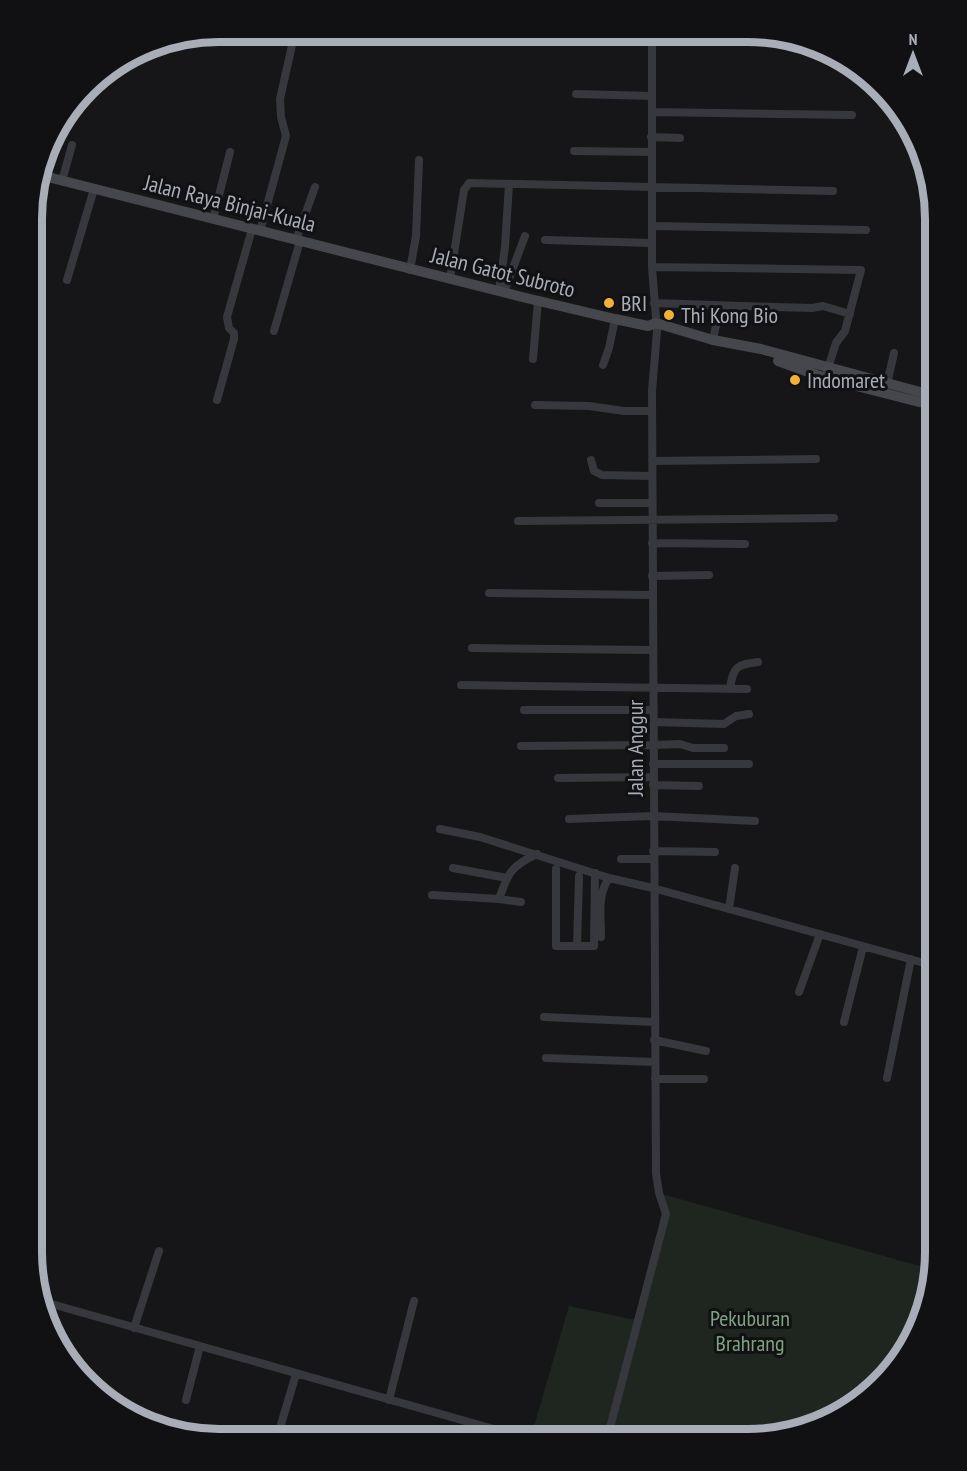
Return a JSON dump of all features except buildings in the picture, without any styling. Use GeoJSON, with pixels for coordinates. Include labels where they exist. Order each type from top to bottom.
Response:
{"type":"FeatureCollection","features":[{"type":"Feature","properties":{"kind":"main road","name":"Jalan Raya Binjai-Kuala"},"geometry":{"type":"LineString","coordinates":[[47,177],[411,270]]}},
{"type":"Feature","properties":{"kind":"main road","name":"Jalan Gatot Subroto"},"geometry":{"type":"LineString","coordinates":[[411,270],[713,340],[826,373],[925,394]]}},
{"type":"Feature","properties":{"kind":"main road"},"geometry":{"type":"LineString","coordinates":[[654,326],[677,334],[760,352]]}},
{"type":"Feature","properties":{"kind":"main road"},"geometry":{"type":"LineString","coordinates":[[826,373],[925,403]]}},
{"type":"Feature","properties":{"kind":"street"},"geometry":{"type":"LineString","coordinates":[[217,400],[234,339],[234,333],[229,328],[227,317],[286,136],[281,117],[280,99],[292,42]]}},
{"type":"Feature","properties":{"kind":"street","name":"Jalan Anggur"},"geometry":{"type":"LineString","coordinates":[[610,1429],[665,1218],[656,1173],[654,1040],[652,42]]}},
{"type":"Feature","properties":{"kind":"street"},"geometry":{"type":"LineString","coordinates":[[576,94],[652,96]]}},
{"type":"Feature","properties":{"kind":"street"},"geometry":{"type":"LineString","coordinates":[[652,112],[852,116]]}},
{"type":"Feature","properties":{"kind":"street"},"geometry":{"type":"LineString","coordinates":[[651,137],[680,138]]}},
{"type":"Feature","properties":{"kind":"street"},"geometry":{"type":"LineString","coordinates":[[62,181],[72,145]]}},
{"type":"Feature","properties":{"kind":"street"},"geometry":{"type":"LineString","coordinates":[[574,151],[652,152]]}},
{"type":"Feature","properties":{"kind":"street"},"geometry":{"type":"LineString","coordinates":[[213,219],[230,152]]}},
{"type":"Feature","properties":{"kind":"street"},"geometry":{"type":"LineString","coordinates":[[411,270],[416,236],[419,160]]}},
{"type":"Feature","properties":{"kind":"street"},"geometry":{"type":"LineString","coordinates":[[450,279],[465,187],[472,183],[833,191]]}},
{"type":"Feature","properties":{"kind":"street"},"geometry":{"type":"LineString","coordinates":[[501,292],[509,184]]}},
{"type":"Feature","properties":{"kind":"street"},"geometry":{"type":"LineString","coordinates":[[274,331],[315,187]]}},
{"type":"Feature","properties":{"kind":"street"},"geometry":{"type":"LineString","coordinates":[[67,280],[94,189]]}},
{"type":"Feature","properties":{"kind":"street"},"geometry":{"type":"LineString","coordinates":[[652,226],[866,230]]}},
{"type":"Feature","properties":{"kind":"street"},"geometry":{"type":"LineString","coordinates":[[501,292],[525,236]]}},
{"type":"Feature","properties":{"kind":"street"},"geometry":{"type":"LineString","coordinates":[[545,240],[652,243]]}},
{"type":"Feature","properties":{"kind":"street"},"geometry":{"type":"LineString","coordinates":[[652,267],[861,270],[845,331],[836,343],[826,373]]}},
{"type":"Feature","properties":{"kind":"street"},"geometry":{"type":"LineString","coordinates":[[533,359],[538,301]]}},
{"type":"Feature","properties":{"kind":"street"},"geometry":{"type":"LineString","coordinates":[[654,303],[812,308],[823,306],[850,314]]}},
{"type":"Feature","properties":{"kind":"street"},"geometry":{"type":"LineString","coordinates":[[713,340],[720,306]]}},
{"type":"Feature","properties":{"kind":"street"},"geometry":{"type":"LineString","coordinates":[[603,365],[615,319]]}},
{"type":"Feature","properties":{"kind":"street"},"geometry":{"type":"LineString","coordinates":[[887,384],[894,353]]}},
{"type":"Feature","properties":{"kind":"street"},"geometry":{"type":"LineString","coordinates":[[535,405],[652,411]]}},
{"type":"Feature","properties":{"kind":"street"},"geometry":{"type":"LineString","coordinates":[[652,461],[816,459]]}},
{"type":"Feature","properties":{"kind":"street"},"geometry":{"type":"LineString","coordinates":[[591,460],[594,471],[602,475],[652,476]]}},
{"type":"Feature","properties":{"kind":"street"},"geometry":{"type":"LineString","coordinates":[[599,503],[652,503]]}},
{"type":"Feature","properties":{"kind":"street"},"geometry":{"type":"LineString","coordinates":[[518,521],[834,518]]}},
{"type":"Feature","properties":{"kind":"street"},"geometry":{"type":"LineString","coordinates":[[652,543],[745,544]]}},
{"type":"Feature","properties":{"kind":"street"},"geometry":{"type":"LineString","coordinates":[[652,576],[708,575]]}},
{"type":"Feature","properties":{"kind":"street"},"geometry":{"type":"LineString","coordinates":[[489,593],[652,595]]}},
{"type":"Feature","properties":{"kind":"street"},"geometry":{"type":"LineString","coordinates":[[472,648],[652,650]]}},
{"type":"Feature","properties":{"kind":"street"},"geometry":{"type":"LineString","coordinates":[[730,688],[735,669],[739,665],[758,662]]}},
{"type":"Feature","properties":{"kind":"street"},"geometry":{"type":"LineString","coordinates":[[461,685],[747,689]]}},
{"type":"Feature","properties":{"kind":"street"},"geometry":{"type":"LineString","coordinates":[[524,710],[652,710]]}},
{"type":"Feature","properties":{"kind":"street"},"geometry":{"type":"LineString","coordinates":[[652,722],[724,724],[736,716],[749,714]]}},
{"type":"Feature","properties":{"kind":"street"},"geometry":{"type":"LineString","coordinates":[[521,746],[680,744],[691,748],[724,748]]}},
{"type":"Feature","properties":{"kind":"street"},"geometry":{"type":"LineString","coordinates":[[653,764],[749,764]]}},
{"type":"Feature","properties":{"kind":"street"},"geometry":{"type":"LineString","coordinates":[[558,778],[653,781],[699,786]]}},
{"type":"Feature","properties":{"kind":"street"},"geometry":{"type":"LineString","coordinates":[[569,819],[653,816],[755,821]]}},
{"type":"Feature","properties":{"kind":"street"},"geometry":{"type":"LineString","coordinates":[[440,829],[480,837],[609,878],[925,963]]}},
{"type":"Feature","properties":{"kind":"street"},"geometry":{"type":"LineString","coordinates":[[621,859],[715,852]]}},
{"type":"Feature","properties":{"kind":"street"},"geometry":{"type":"LineString","coordinates":[[499,899],[507,878],[519,862],[537,854]]}},
{"type":"Feature","properties":{"kind":"street"},"geometry":{"type":"LineString","coordinates":[[453,868],[507,878]]}},
{"type":"Feature","properties":{"kind":"street"},"geometry":{"type":"LineString","coordinates":[[729,909],[735,868]]}},
{"type":"Feature","properties":{"kind":"street"},"geometry":{"type":"LineString","coordinates":[[556,869],[556,946],[594,946],[596,873]]}},
{"type":"Feature","properties":{"kind":"street"},"geometry":{"type":"LineString","coordinates":[[577,946],[579,876]]}},
{"type":"Feature","properties":{"kind":"street"},"geometry":{"type":"LineString","coordinates":[[601,937],[601,895],[609,878]]}},
{"type":"Feature","properties":{"kind":"street"},"geometry":{"type":"LineString","coordinates":[[432,894],[521,902]]}},
{"type":"Feature","properties":{"kind":"street"},"geometry":{"type":"LineString","coordinates":[[799,992],[820,934]]}},
{"type":"Feature","properties":{"kind":"street"},"geometry":{"type":"LineString","coordinates":[[844,1022],[863,947]]}},
{"type":"Feature","properties":{"kind":"street"},"geometry":{"type":"LineString","coordinates":[[886,1078],[911,959]]}},
{"type":"Feature","properties":{"kind":"street"},"geometry":{"type":"LineString","coordinates":[[544,1017],[654,1022]]}},
{"type":"Feature","properties":{"kind":"street"},"geometry":{"type":"LineString","coordinates":[[654,1040],[706,1051]]}},
{"type":"Feature","properties":{"kind":"street"},"geometry":{"type":"LineString","coordinates":[[546,1058],[655,1062]]}},
{"type":"Feature","properties":{"kind":"street"},"geometry":{"type":"LineString","coordinates":[[655,1079],[704,1079]]}},
{"type":"Feature","properties":{"kind":"street"},"geometry":{"type":"LineString","coordinates":[[134,1328],[159,1251]]}},
{"type":"Feature","properties":{"kind":"street"},"geometry":{"type":"LineString","coordinates":[[389,1400],[414,1300]]}},
{"type":"Feature","properties":{"kind":"street"},"geometry":{"type":"LineString","coordinates":[[50,1304],[493,1429]]}},
{"type":"Feature","properties":{"kind":"street"},"geometry":{"type":"LineString","coordinates":[[186,1400],[200,1346]]}},
{"type":"Feature","properties":{"kind":"street"},"geometry":{"type":"LineString","coordinates":[[280,1429],[296,1374]]}},
{"type":"Feature","properties":{"kind":"green space","name":"Pekuburan Brahrang"},"geometry":{"type":"Polygon","coordinates":[[[662,1194],[925,1267],[916,1309],[907,1331],[889,1360],[856,1393],[816,1416],[783,1426],[760,1429],[533,1429],[569,1306],[641,1321],[668,1220],[662,1194]]]}},
{"type":"Feature","properties":{"kind":"place","name":"BRI"},"geometry":{"type":"Point","coordinates":[609,303]}},
{"type":"Feature","properties":{"kind":"place","name":"Thi Kong Bio"},"geometry":{"type":"Point","coordinates":[669,315]}},
{"type":"Feature","properties":{"kind":"place","name":"Indomaret"},"geometry":{"type":"Point","coordinates":[795,380]}}]}
